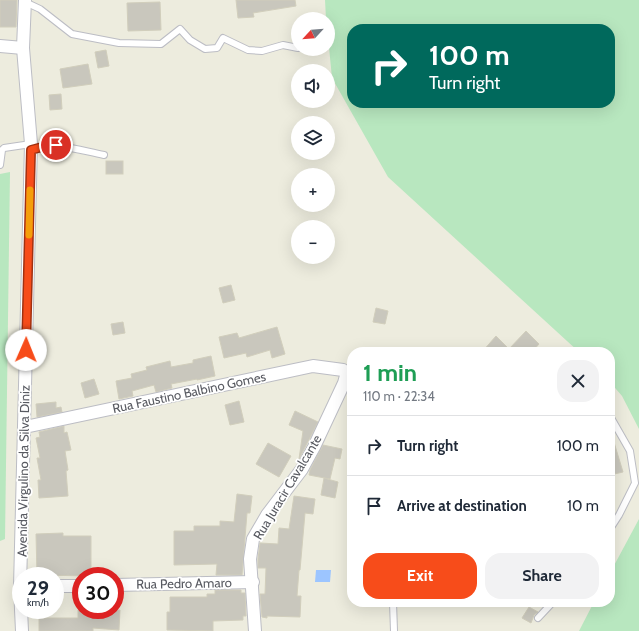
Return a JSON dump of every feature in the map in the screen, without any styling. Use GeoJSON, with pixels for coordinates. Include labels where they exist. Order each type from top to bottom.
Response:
{"type":"FeatureCollection","features":[{"type":"Feature","properties":{"kind":"street","name":"Avenida Virgulino da Silva Diniz"},"geometry":{"type":"LineString","coordinates":[[21,567],[31,147],[23,48],[28,1]]}},
{"type":"Feature","properties":{"kind":"street"},"geometry":{"type":"LineString","coordinates":[[0,46],[23,48]]}},
{"type":"Feature","properties":{"kind":"street","name":"Rua Faustino Balbino Gomes"},"geometry":{"type":"LineString","coordinates":[[24,428],[312,366],[343,370],[347,372]]}},
{"type":"Feature","properties":{"kind":"street","name":"Rua Juracir Cavalcante"},"geometry":{"type":"LineString","coordinates":[[255,631],[253,582],[250,559],[254,539],[267,515],[302,469],[347,378]]}},
{"type":"Feature","properties":{"kind":"street","name":"Rua Pedro Amaro"},"geometry":{"type":"LineString","coordinates":[[124,585],[253,582]]}},
{"type":"Feature","properties":{"kind":"street","name":"Avenida Virgulino da Silva Diniz"},"geometry":{"type":"LineString","coordinates":[[22,619],[22,631]]}},
{"type":"Feature","properties":{"kind":"lane"},"geometry":{"type":"LineString","coordinates":[[28,1],[72,34],[119,43],[161,44],[180,30],[190,40],[205,49],[217,48],[223,38],[248,50],[262,51],[283,45],[291,47]]}},
{"type":"Feature","properties":{"kind":"lane"},"geometry":{"type":"LineString","coordinates":[[0,165],[2,150],[4,148],[56,145],[78,148],[104,155]]}},
{"type":"Feature","properties":{"kind":"lane"},"geometry":{"type":"LineString","coordinates":[[615,425],[630,452],[635,483],[615,521]]}},
{"type":"Feature","properties":{"kind":"lane"},"geometry":{"type":"LineString","coordinates":[[394,607],[394,631]]}},
{"type":"Feature","properties":{"kind":"lane"},"geometry":{"type":"LineString","coordinates":[[538,618],[548,607]]}},
{"type":"Feature","properties":{"kind":"green space"},"geometry":{"type":"Polygon","coordinates":[[[325,0],[639,0],[639,429],[622,396],[615,388],[615,347],[574,347],[388,177],[349,108],[615,108],[615,24],[347,24],[347,105],[335,83],[335,64],[331,64],[330,56],[335,56],[335,12],[326,12],[325,0]]]}},
{"type":"Feature","properties":{"kind":"green space"},"geometry":{"type":"Polygon","coordinates":[[[10,172],[5,539],[0,541],[0,174],[10,172]]]}},
{"type":"Feature","properties":{"kind":"green space"},"geometry":{"type":"Polygon","coordinates":[[[639,519],[639,631],[579,631],[591,607],[615,607],[615,564],[639,519]]]}},
{"type":"Feature","properties":{"kind":"water"},"geometry":{"type":"Polygon","coordinates":[[[316,570],[331,570],[330,582],[315,582],[316,570]]]}},
{"type":"Feature","properties":{"kind":"building"},"geometry":{"type":"Polygon","coordinates":[[[0,0],[17,0],[16,27],[0,27],[0,0]]]}},
{"type":"Feature","properties":{"kind":"building"},"geometry":{"type":"Polygon","coordinates":[[[236,0],[295,0],[296,6],[253,13],[254,17],[238,18],[236,0]]]}},
{"type":"Feature","properties":{"kind":"building"},"geometry":{"type":"Polygon","coordinates":[[[160,2],[161,30],[128,31],[127,3],[160,2]]]}},
{"type":"Feature","properties":{"kind":"building"},"geometry":{"type":"Polygon","coordinates":[[[106,50],[109,66],[98,68],[95,52],[106,50]]]}},
{"type":"Feature","properties":{"kind":"building"},"geometry":{"type":"Polygon","coordinates":[[[88,64],[92,84],[63,88],[60,69],[88,64]]]}},
{"type":"Feature","properties":{"kind":"building"},"geometry":{"type":"Polygon","coordinates":[[[61,94],[62,109],[50,110],[49,95],[61,94]]]}},
{"type":"Feature","properties":{"kind":"building"},"geometry":{"type":"Polygon","coordinates":[[[106,161],[123,161],[123,174],[106,174],[106,161]]]}},
{"type":"Feature","properties":{"kind":"building"},"geometry":{"type":"Polygon","coordinates":[[[231,285],[235,300],[223,303],[219,288],[231,285]]]}},
{"type":"Feature","properties":{"kind":"building"},"geometry":{"type":"Polygon","coordinates":[[[376,308],[388,311],[385,324],[373,322],[376,308]]]}},
{"type":"Feature","properties":{"kind":"building"},"geometry":{"type":"Polygon","coordinates":[[[123,322],[125,333],[113,335],[111,324],[123,322]]]}},
{"type":"Feature","properties":{"kind":"building"},"geometry":{"type":"Polygon","coordinates":[[[277,327],[285,354],[272,358],[270,350],[247,357],[246,353],[224,358],[219,337],[237,333],[239,338],[277,327]]]}},
{"type":"Feature","properties":{"kind":"building"},"geometry":{"type":"Polygon","coordinates":[[[526,331],[539,344],[536,347],[511,347],[526,331]]]}},
{"type":"Feature","properties":{"kind":"building"},"geometry":{"type":"Polygon","coordinates":[[[496,336],[507,347],[486,347],[496,336]]]}},
{"type":"Feature","properties":{"kind":"building"},"geometry":{"type":"Polygon","coordinates":[[[211,356],[215,376],[171,384],[172,388],[156,392],[154,385],[132,391],[133,396],[119,399],[116,381],[132,378],[131,374],[147,370],[146,367],[170,361],[171,367],[193,363],[193,360],[211,356]]]}},
{"type":"Feature","properties":{"kind":"building"},"geometry":{"type":"Polygon","coordinates":[[[94,379],[99,394],[85,398],[81,383],[94,379]]]}},
{"type":"Feature","properties":{"kind":"building"},"geometry":{"type":"Polygon","coordinates":[[[239,401],[244,422],[230,425],[225,405],[239,401]]]}},
{"type":"Feature","properties":{"kind":"building"},"geometry":{"type":"Polygon","coordinates":[[[56,402],[56,408],[61,407],[62,412],[37,417],[36,404],[56,402]]]}},
{"type":"Feature","properties":{"kind":"building"},"geometry":{"type":"Polygon","coordinates":[[[295,411],[318,422],[299,459],[303,431],[289,425],[295,411]]]}},
{"type":"Feature","properties":{"kind":"building"},"geometry":{"type":"Polygon","coordinates":[[[64,426],[64,433],[67,432],[71,450],[65,451],[68,470],[66,471],[68,496],[39,498],[38,480],[41,480],[37,458],[40,458],[36,438],[40,437],[39,432],[64,426]]]}},
{"type":"Feature","properties":{"kind":"building"},"geometry":{"type":"Polygon","coordinates":[[[268,443],[291,456],[279,477],[256,464],[268,443]]]}},
{"type":"Feature","properties":{"kind":"building"},"geometry":{"type":"Polygon","coordinates":[[[323,445],[342,449],[340,459],[335,458],[330,479],[309,475],[310,470],[323,445]]]}},
{"type":"Feature","properties":{"kind":"building"},"geometry":{"type":"Polygon","coordinates":[[[615,446],[623,472],[615,474],[615,446]]]}},
{"type":"Feature","properties":{"kind":"building"},"geometry":{"type":"Polygon","coordinates":[[[324,478],[338,482],[335,498],[321,495],[324,478]]]}},
{"type":"Feature","properties":{"kind":"building"},"geometry":{"type":"Polygon","coordinates":[[[237,494],[252,496],[250,513],[247,513],[242,575],[216,575],[217,564],[174,565],[174,531],[194,531],[194,526],[220,526],[220,521],[234,522],[237,494]]]}},
{"type":"Feature","properties":{"kind":"building"},"geometry":{"type":"Polygon","coordinates":[[[294,496],[315,499],[313,514],[305,513],[297,596],[301,596],[300,617],[262,617],[260,594],[265,594],[266,568],[258,568],[260,543],[278,544],[279,528],[289,529],[294,496]]]}},
{"type":"Feature","properties":{"kind":"building"},"geometry":{"type":"Polygon","coordinates":[[[63,533],[63,536],[91,536],[91,567],[72,567],[72,576],[64,576],[64,567],[37,567],[36,534],[63,533]]]}},
{"type":"Feature","properties":{"kind":"building"},"geometry":{"type":"Polygon","coordinates":[[[215,590],[241,590],[241,593],[245,593],[246,616],[243,616],[243,620],[213,621],[213,631],[167,630],[167,612],[170,612],[170,597],[207,597],[207,594],[215,594],[215,590]]]}},
{"type":"Feature","properties":{"kind":"building"},"geometry":{"type":"Polygon","coordinates":[[[529,607],[538,612],[534,615],[531,623],[522,618],[529,607]]]}},
{"type":"Feature","properties":{"kind":"building"},"geometry":{"type":"Polygon","coordinates":[[[39,619],[120,619],[119,630],[93,628],[93,631],[39,631],[39,619]]]}},
{"type":"Feature","properties":{"kind":"slow traffic"},"geometry":{"type":"LineString","coordinates":[[29,235],[30,190]]}},
{"type":"Feature","properties":{"kind":"route"},"geometry":{"type":"LineString","coordinates":[[26,350],[31,150],[56,145]]}}]}
